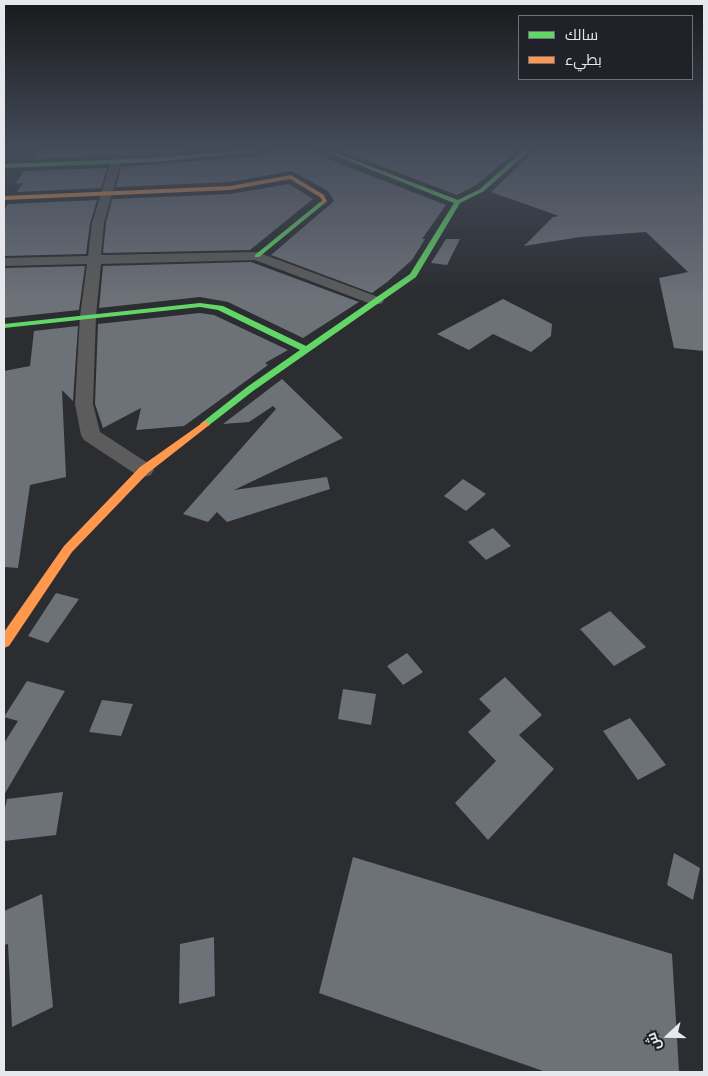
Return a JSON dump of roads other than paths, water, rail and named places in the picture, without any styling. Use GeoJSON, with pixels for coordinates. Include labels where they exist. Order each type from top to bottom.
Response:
{"type":"FeatureCollection","features":[{"type":"Feature","properties":{"kind":"street"},"geometry":{"type":"LineString","coordinates":[[103,200],[98,224],[88,316],[84,404],[91,435],[144,470]]}},
{"type":"Feature","properties":{"kind":"street"},"geometry":{"type":"LineString","coordinates":[[257,256],[325,200]]}},
{"type":"Feature","properties":{"kind":"street"},"geometry":{"type":"LineString","coordinates":[[453,200],[458,202]]}},
{"type":"Feature","properties":{"kind":"street"},"geometry":{"type":"LineString","coordinates":[[4,642],[68,549],[144,470],[250,389],[413,275],[458,202],[462,200]]}},
{"type":"Feature","properties":{"kind":"street"},"geometry":{"type":"LineString","coordinates":[[4,262],[257,256],[376,301]]}},
{"type":"Feature","properties":{"kind":"street"},"geometry":{"type":"LineString","coordinates":[[4,326],[200,306],[220,308],[307,350]]}}]}
